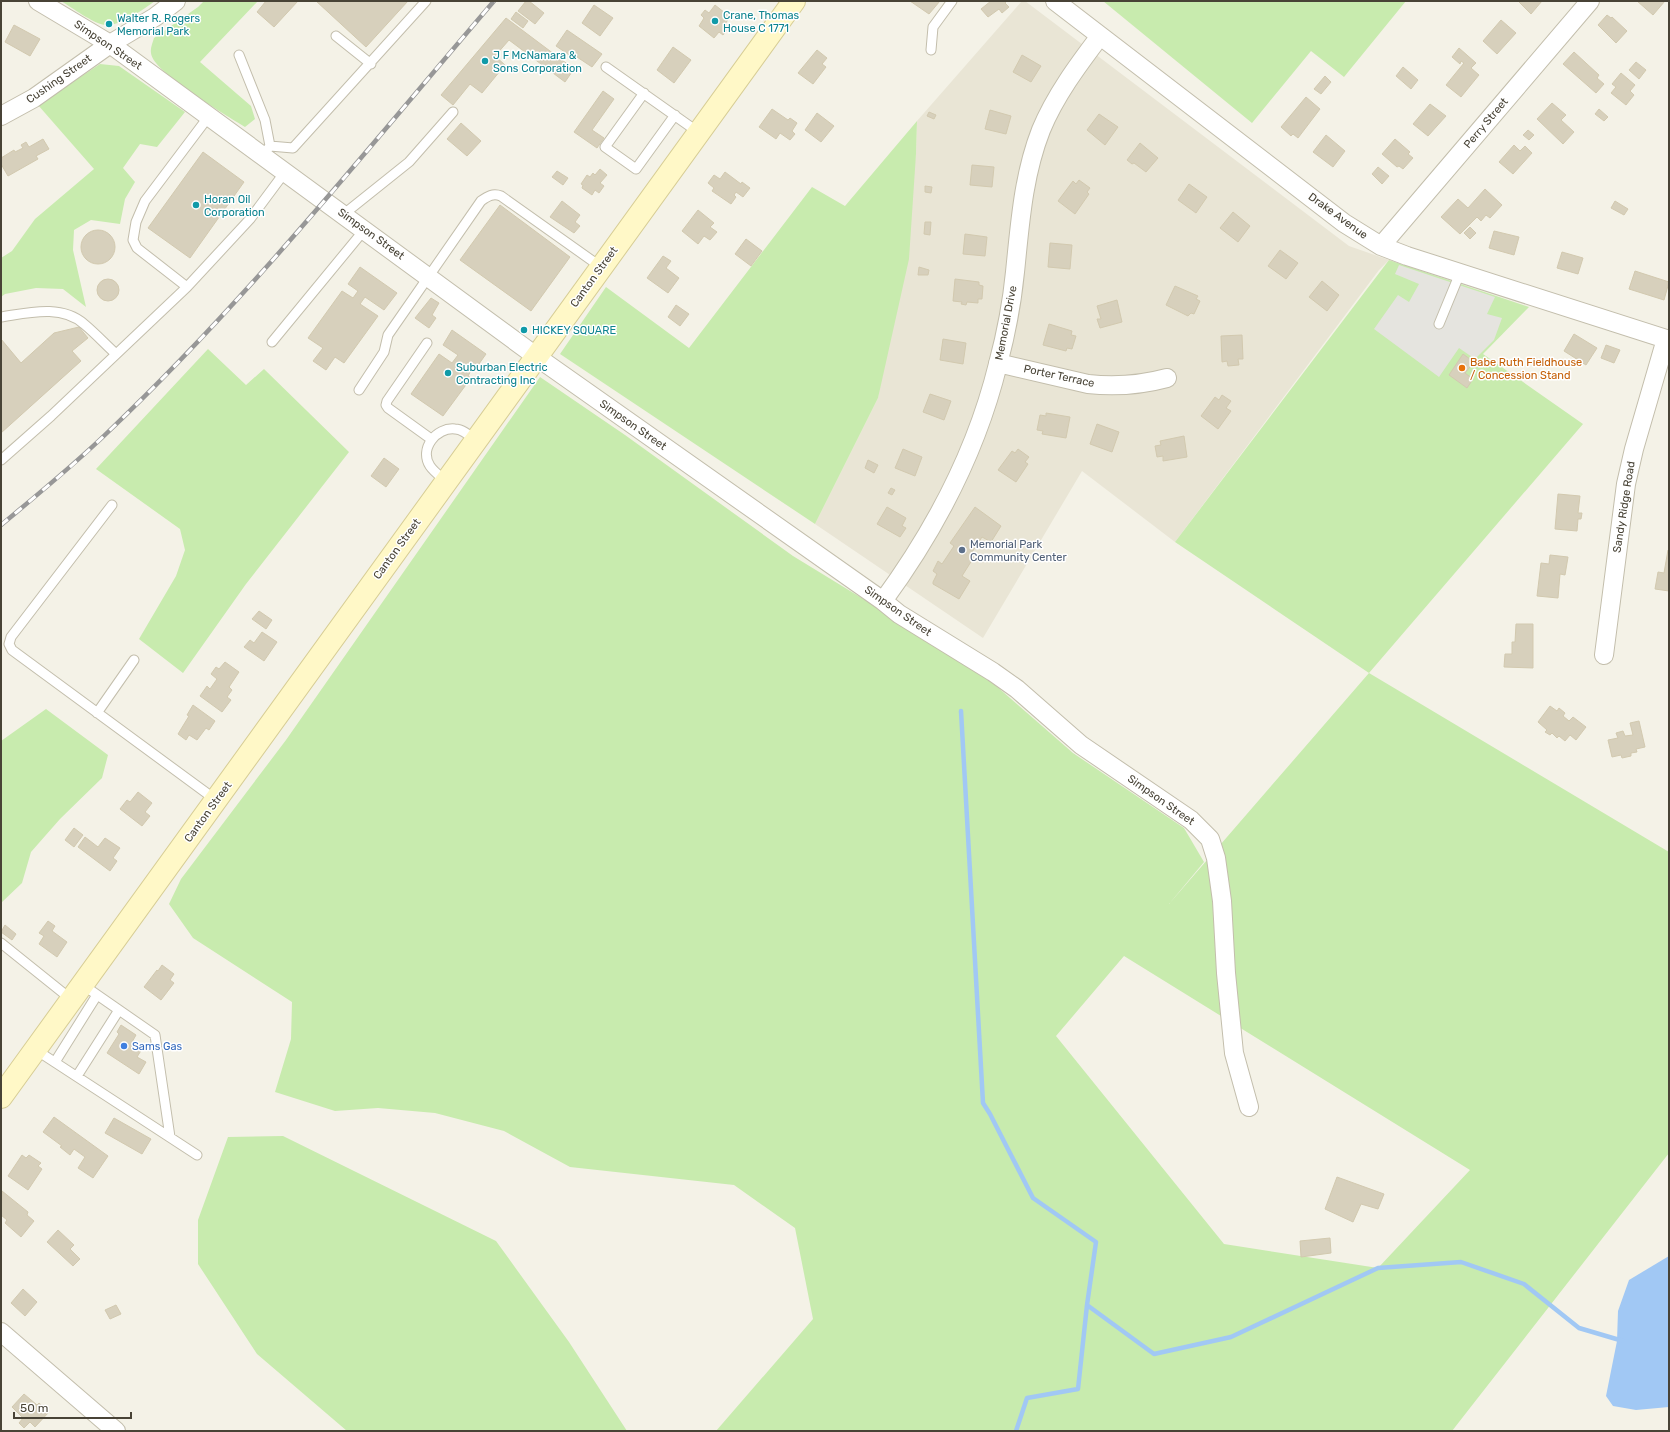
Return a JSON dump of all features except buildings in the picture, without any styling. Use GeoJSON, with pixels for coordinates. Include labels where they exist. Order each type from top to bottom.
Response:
{"type":"FeatureCollection","features":[{"type":"Feature","properties":{"kind":"main road","name":"Canton Street"},"geometry":{"type":"LineString","coordinates":[[1,1097],[36,1050],[84,993],[216,800],[794,1]]}},
{"type":"Feature","properties":{"kind":"street","name":"Simpson Street"},"geometry":{"type":"LineString","coordinates":[[38,1],[110,44],[209,116],[266,150],[285,172],[537,357],[883,601],[899,614],[993,672],[1017,689],[1081,745],[1191,820],[1210,839],[1216,858],[1222,901],[1226,973],[1234,1052],[1249,1107]]}},
{"type":"Feature","properties":{"kind":"street","name":"Cushing Street"},"geometry":{"type":"LineString","coordinates":[[1,116],[34,98],[110,44],[155,17],[176,1]]}},
{"type":"Feature","properties":{"kind":"street","name":"Drake Avenue"},"geometry":{"type":"LineString","coordinates":[[1055,1],[1344,223],[1381,246],[1668,340]]}},
{"type":"Feature","properties":{"kind":"street","name":"Perry Street"},"geometry":{"type":"LineString","coordinates":[[1381,246],[1590,1]]}},
{"type":"Feature","properties":{"kind":"street","name":"Memorial Drive"},"geometry":{"type":"LineString","coordinates":[[883,601],[934,524],[953,486],[978,426],[991,392],[998,363],[1014,281],[1024,191],[1041,130],[1054,104],[1072,74],[1100,36]]}},
{"type":"Feature","properties":{"kind":"street","name":"Sandy Ridge Road"},"geometry":{"type":"LineString","coordinates":[[1604,655],[1626,484],[1634,449],[1668,340]]}},
{"type":"Feature","properties":{"kind":"street","name":"Porter Terrace"},"geometry":{"type":"LineString","coordinates":[[998,363],[1088,384],[1127,385],[1167,378]]}},
{"type":"Feature","properties":{"kind":"street"},"geometry":{"type":"LineString","coordinates":[[1,1332],[116,1431]]}},
{"type":"Feature","properties":{"kind":"lane"},"geometry":{"type":"LineString","coordinates":[[238,55],[265,120],[266,150],[293,148],[426,1]]}},
{"type":"Feature","properties":{"kind":"lane"},"geometry":{"type":"LineString","coordinates":[[931,50],[932,27],[952,1]]}},
{"type":"Feature","properties":{"kind":"lane"},"geometry":{"type":"LineString","coordinates":[[336,36],[370,64]]}},
{"type":"Feature","properties":{"kind":"lane"},"geometry":{"type":"LineString","coordinates":[[606,67],[698,132]]}},
{"type":"Feature","properties":{"kind":"lane"},"geometry":{"type":"LineString","coordinates":[[644,93],[605,147],[636,169],[675,116]]}},
{"type":"Feature","properties":{"kind":"lane"},"geometry":{"type":"LineString","coordinates":[[344,214],[409,162],[453,112]]}},
{"type":"Feature","properties":{"kind":"lane"},"geometry":{"type":"LineString","coordinates":[[188,287],[137,248],[133,240],[136,222],[145,201],[209,116]]}},
{"type":"Feature","properties":{"kind":"lane"},"geometry":{"type":"LineString","coordinates":[[1,460],[51,416],[188,287],[250,219],[285,172]]}},
{"type":"Feature","properties":{"kind":"lane"},"geometry":{"type":"LineString","coordinates":[[359,390],[384,352],[388,335],[481,201],[495,194],[501,196],[601,267]]}},
{"type":"Feature","properties":{"kind":"lane"},"geometry":{"type":"LineString","coordinates":[[272,342],[364,229]]}},
{"type":"Feature","properties":{"kind":"lane"},"geometry":{"type":"LineString","coordinates":[[1439,324],[1460,273]]}},
{"type":"Feature","properties":{"kind":"lane"},"geometry":{"type":"LineString","coordinates":[[1,317],[40,311],[52,311],[69,316],[83,322],[116,354]]}},
{"type":"Feature","properties":{"kind":"lane"},"geometry":{"type":"LineString","coordinates":[[427,343],[387,401],[386,405],[431,439]]}},
{"type":"Feature","properties":{"kind":"lane"},"geometry":{"type":"LineString","coordinates":[[446,481],[428,465],[426,456],[427,448],[431,439],[446,429],[454,428],[462,430],[476,441]]}},
{"type":"Feature","properties":{"kind":"lane"},"geometry":{"type":"LineString","coordinates":[[112,505],[11,637],[9,644],[12,650],[216,800]]}},
{"type":"Feature","properties":{"kind":"lane"},"geometry":{"type":"LineString","coordinates":[[97,713],[134,660]]}},
{"type":"Feature","properties":{"kind":"lane"},"geometry":{"type":"LineString","coordinates":[[1,943],[84,993],[119,1010],[155,1036],[170,1137]]}},
{"type":"Feature","properties":{"kind":"lane"},"geometry":{"type":"LineString","coordinates":[[55,1062],[84,993]]}},
{"type":"Feature","properties":{"kind":"lane"},"geometry":{"type":"LineString","coordinates":[[77,1076],[119,1010]]}},
{"type":"Feature","properties":{"kind":"lane"},"geometry":{"type":"LineString","coordinates":[[36,1050],[197,1155]]}},
{"type":"Feature","properties":{"kind":"shaded area"},"geometry":{"type":"Polygon","coordinates":[[[1022,1],[1025,1],[1349,246],[1389,260],[1379,270],[1175,542],[1082,471],[983,638],[815,524],[878,398],[916,154],[917,121],[1022,1]]]}},
{"type":"Feature","properties":{"kind":"shaded area"},"geometry":{"type":"Polygon","coordinates":[[[1399,265],[1495,297],[1487,314],[1502,318],[1494,340],[1475,359],[1459,348],[1439,377],[1374,329],[1398,295],[1409,302],[1419,284],[1395,274],[1399,265]]]}},
{"type":"Feature","properties":{"kind":"green space"},"geometry":{"type":"Polygon","coordinates":[[[61,1],[155,1],[138,13],[124,20],[111,25],[105,25],[89,18],[61,1]]]}},
{"type":"Feature","properties":{"kind":"green space"},"geometry":{"type":"Polygon","coordinates":[[[204,1],[258,1],[200,62],[251,106],[255,119],[245,127],[208,104],[177,82],[155,61],[151,53],[154,38],[198,7],[204,1]]]}},
{"type":"Feature","properties":{"kind":"green space"},"geometry":{"type":"Polygon","coordinates":[[[1103,1],[1406,1],[1344,77],[1311,51],[1252,123],[1103,1]]]}},
{"type":"Feature","properties":{"kind":"green space"},"geometry":{"type":"Polygon","coordinates":[[[100,64],[119,66],[185,112],[157,147],[140,144],[123,168],[135,182],[125,199],[120,224],[91,220],[74,230],[73,250],[86,307],[63,289],[36,288],[5,294],[1,297],[1,258],[12,251],[35,219],[94,169],[38,105],[100,64]]]}},
{"type":"Feature","properties":{"kind":"green space"},"geometry":{"type":"Polygon","coordinates":[[[917,121],[909,259],[878,398],[815,524],[560,354],[606,287],[689,348],[812,187],[845,206],[917,121]]]}},
{"type":"Feature","properties":{"kind":"green space"},"geometry":{"type":"Polygon","coordinates":[[[1389,260],[1529,307],[1483,354],[1583,424],[1369,673],[1175,542],[1389,260]]]}},
{"type":"Feature","properties":{"kind":"green space"},"geometry":{"type":"Polygon","coordinates":[[[208,349],[246,385],[264,369],[349,452],[246,584],[183,673],[139,639],[176,576],[185,550],[180,529],[96,469],[208,349]]]}},
{"type":"Feature","properties":{"kind":"green space"},"geometry":{"type":"Polygon","coordinates":[[[540,377],[625,435],[793,556],[896,619],[994,684],[1073,753],[1184,828],[1204,862],[1169,904],[1369,673],[1669,852],[1669,1153],[1452,1431],[716,1431],[813,1319],[795,1228],[734,1185],[570,1167],[504,1131],[435,1113],[378,1108],[335,1111],[275,1092],[291,1039],[292,1002],[193,938],[169,904],[181,879],[286,740],[540,377]],[[1124,956],[1056,1036],[1224,1244],[1378,1268],[1470,1170],[1124,956]]]}},
{"type":"Feature","properties":{"kind":"green space"},"geometry":{"type":"Polygon","coordinates":[[[46,709],[108,755],[102,778],[60,819],[31,852],[22,883],[1,903],[1,741],[46,709]]]}},
{"type":"Feature","properties":{"kind":"green space"},"geometry":{"type":"Polygon","coordinates":[[[283,1136],[496,1241],[569,1342],[627,1431],[347,1431],[257,1354],[198,1264],[198,1220],[228,1137],[283,1136]]]}},
{"type":"Feature","properties":{"kind":"water"},"geometry":{"type":"Polygon","coordinates":[[[1669,1256],[1669,1407],[1636,1410],[1613,1406],[1606,1396],[1617,1341],[1618,1311],[1629,1280],[1669,1256]]]}},
{"type":"Feature","properties":{"kind":"waterway"},"geometry":{"type":"LineString","coordinates":[[961,711],[983,1103],[1033,1198],[1096,1242],[1087,1305]]}},
{"type":"Feature","properties":{"kind":"waterway"},"geometry":{"type":"LineString","coordinates":[[1016,1431],[1027,1398],[1078,1389],[1087,1305],[1154,1354],[1231,1337],[1378,1268],[1461,1262],[1524,1284],[1579,1328],[1623,1341]]}},
{"type":"Feature","properties":{"kind":"railway"},"geometry":{"type":"LineString","coordinates":[[1,525],[95,444],[160,381],[210,329],[307,221],[494,1]]}},
{"type":"Feature","properties":{"kind":"place","name":"Crane, Thomas House C 1771"},"geometry":{"type":"Point","coordinates":[715,21]}},
{"type":"Feature","properties":{"kind":"place","name":"Walter R. Rogers Memorial Park"},"geometry":{"type":"Point","coordinates":[109,24]}},
{"type":"Feature","properties":{"kind":"place","name":"J F McNamara & Sons Corporation"},"geometry":{"type":"Point","coordinates":[485,61]}},
{"type":"Feature","properties":{"kind":"place","name":"Horan Oil Corporation"},"geometry":{"type":"Point","coordinates":[196,205]}},
{"type":"Feature","properties":{"kind":"place","name":"HICKEY SQUARE"},"geometry":{"type":"Point","coordinates":[524,330]}},
{"type":"Feature","properties":{"kind":"place","name":"Babe Ruth Fieldhouse / Concession Stand"},"geometry":{"type":"Point","coordinates":[1462,368]}},
{"type":"Feature","properties":{"kind":"place","name":"Suburban Electric Contracting Inc"},"geometry":{"type":"Point","coordinates":[448,373]}},
{"type":"Feature","properties":{"kind":"place","name":"Memorial Park Community Center"},"geometry":{"type":"Point","coordinates":[962,550]}},
{"type":"Feature","properties":{"kind":"place","name":"Sams Gas"},"geometry":{"type":"Point","coordinates":[124,1046]}}]}
